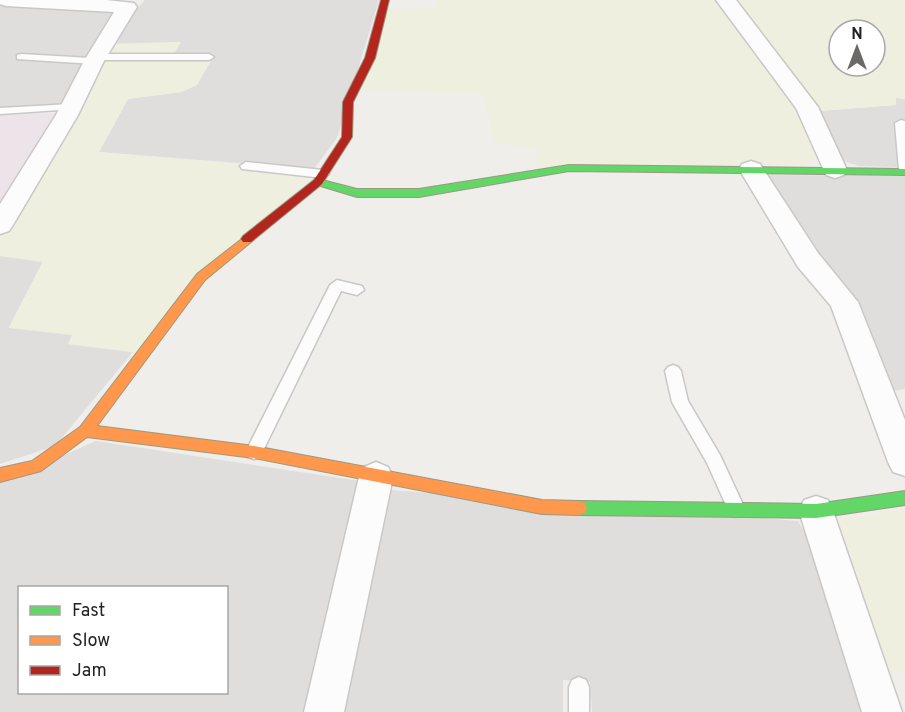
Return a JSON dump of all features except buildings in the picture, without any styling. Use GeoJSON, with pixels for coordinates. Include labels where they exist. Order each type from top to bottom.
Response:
{"type":"FeatureCollection","features":[{"type":"Feature","properties":{"kind":"street"},"geometry":{"type":"LineString","coordinates":[[6,0],[132,3]]}},
{"type":"Feature","properties":{"kind":"street"},"geometry":{"type":"LineString","coordinates":[[0,475],[36,466],[86,431],[201,277],[321,178],[347,137],[348,102],[370,58],[385,0]]}},
{"type":"Feature","properties":{"kind":"street"},"geometry":{"type":"LineString","coordinates":[[726,0],[807,107],[835,170]]}},
{"type":"Feature","properties":{"kind":"street"},"geometry":{"type":"LineString","coordinates":[[0,225],[71,107],[95,59],[132,3]]}},
{"type":"Feature","properties":{"kind":"street"},"geometry":{"type":"LineString","coordinates":[[321,178],[357,193],[418,193],[569,168],[905,171]]}},
{"type":"Feature","properties":{"kind":"street"},"geometry":{"type":"LineString","coordinates":[[752,169],[808,260],[844,302],[905,462]]}},
{"type":"Feature","properties":{"kind":"street"},"geometry":{"type":"LineString","coordinates":[[86,431],[255,452],[542,507],[816,511],[905,498]]}},
{"type":"Feature","properties":{"kind":"street"},"geometry":{"type":"LineString","coordinates":[[324,712],[376,477]]}},
{"type":"Feature","properties":{"kind":"street"},"geometry":{"type":"LineString","coordinates":[[816,511],[882,712]]}},
{"type":"Feature","properties":{"kind":"lane"},"geometry":{"type":"LineString","coordinates":[[21,57],[95,59],[209,57]]}},
{"type":"Feature","properties":{"kind":"lane"},"geometry":{"type":"LineString","coordinates":[[0,111],[71,107]]}},
{"type":"Feature","properties":{"kind":"lane"},"geometry":{"type":"LineString","coordinates":[[901,123],[905,171]]}},
{"type":"Feature","properties":{"kind":"lane"},"geometry":{"type":"LineString","coordinates":[[246,166],[321,178]]}},
{"type":"Feature","properties":{"kind":"lane"},"geometry":{"type":"LineString","coordinates":[[255,452],[337,285],[357,290]]}},
{"type":"Feature","properties":{"kind":"lane"},"geometry":{"type":"LineString","coordinates":[[673,371],[680,402],[714,460],[736,510]]}},
{"type":"Feature","properties":{"kind":"lane"},"geometry":{"type":"LineString","coordinates":[[579,687],[579,712]]}},
{"type":"Feature","properties":{"kind":"shaded area"},"geometry":{"type":"Polygon","coordinates":[[[145,0],[379,0],[337,138],[314,169],[99,152],[128,99],[181,92],[197,85],[213,56],[174,54],[180,42],[117,44],[128,18],[145,0]]]}},
{"type":"Feature","properties":{"kind":"shaded area"},"geometry":{"type":"Polygon","coordinates":[[[0,2],[108,8],[113,13],[89,58],[18,54],[15,59],[85,63],[66,100],[58,104],[0,108],[0,2]]]}},
{"type":"Feature","properties":{"kind":"shaded area"},"geometry":{"type":"Polygon","coordinates":[[[896,98],[905,99],[905,121],[895,121],[898,167],[859,166],[841,160],[818,111],[896,105],[896,98]]]}},
{"type":"Feature","properties":{"kind":"shaded area"},"geometry":{"type":"Polygon","coordinates":[[[58,113],[0,211],[0,115],[58,113]]]}},
{"type":"Feature","properties":{"kind":"shaded area"},"geometry":{"type":"Polygon","coordinates":[[[762,175],[905,176],[905,389],[887,392],[762,175]]]}},
{"type":"Feature","properties":{"kind":"shaded area"},"geometry":{"type":"Polygon","coordinates":[[[0,256],[43,261],[9,327],[73,335],[68,344],[133,352],[55,446],[0,464],[0,256]]]}},
{"type":"Feature","properties":{"kind":"shaded area"},"geometry":{"type":"Polygon","coordinates":[[[96,441],[360,481],[313,712],[0,712],[0,483],[96,441]]]}},
{"type":"Feature","properties":{"kind":"shaded area"},"geometry":{"type":"Polygon","coordinates":[[[391,490],[798,521],[823,566],[871,712],[592,712],[590,682],[563,680],[563,712],[337,712],[380,503],[391,490]]]}},
{"type":"Feature","properties":{"kind":"green space"},"geometry":{"type":"Polygon","coordinates":[[[437,0],[718,0],[800,114],[817,158],[805,165],[537,168],[537,149],[493,142],[484,94],[361,91],[389,9],[436,8],[437,0]]]}},
{"type":"Feature","properties":{"kind":"green space"},"geometry":{"type":"Polygon","coordinates":[[[737,0],[905,0],[905,99],[896,98],[896,105],[818,111],[737,0]]]}},
{"type":"Feature","properties":{"kind":"green space"},"geometry":{"type":"Polygon","coordinates":[[[181,42],[174,54],[105,54],[110,44],[181,42]]]}},
{"type":"Feature","properties":{"kind":"green space"},"geometry":{"type":"Polygon","coordinates":[[[102,59],[211,61],[197,85],[181,92],[128,99],[99,152],[242,164],[240,170],[310,179],[133,352],[68,344],[72,335],[9,328],[43,262],[0,256],[0,240],[102,59]]]}},
{"type":"Feature","properties":{"kind":"green space"},"geometry":{"type":"Polygon","coordinates":[[[905,508],[905,671],[886,672],[836,530],[839,520],[905,508]]]}},
{"type":"Feature","properties":{"kind":"traffic: fast"},"geometry":{"type":"LineString","coordinates":[[318,182],[357,193],[419,193],[569,168],[905,172]]}},
{"type":"Feature","properties":{"kind":"traffic: fast"},"geometry":{"type":"LineString","coordinates":[[579,508],[816,511],[905,498]]}},
{"type":"Feature","properties":{"kind":"traffic: slow"},"geometry":{"type":"LineString","coordinates":[[0,475],[36,466],[85,431],[201,277],[247,239]]}},
{"type":"Feature","properties":{"kind":"traffic: slow"},"geometry":{"type":"LineString","coordinates":[[85,431],[254,452],[542,507],[579,508]]}},
{"type":"Feature","properties":{"kind":"traffic: jam"},"geometry":{"type":"LineString","coordinates":[[247,239],[318,182],[347,137],[348,102],[370,58],[385,0]]}}]}
